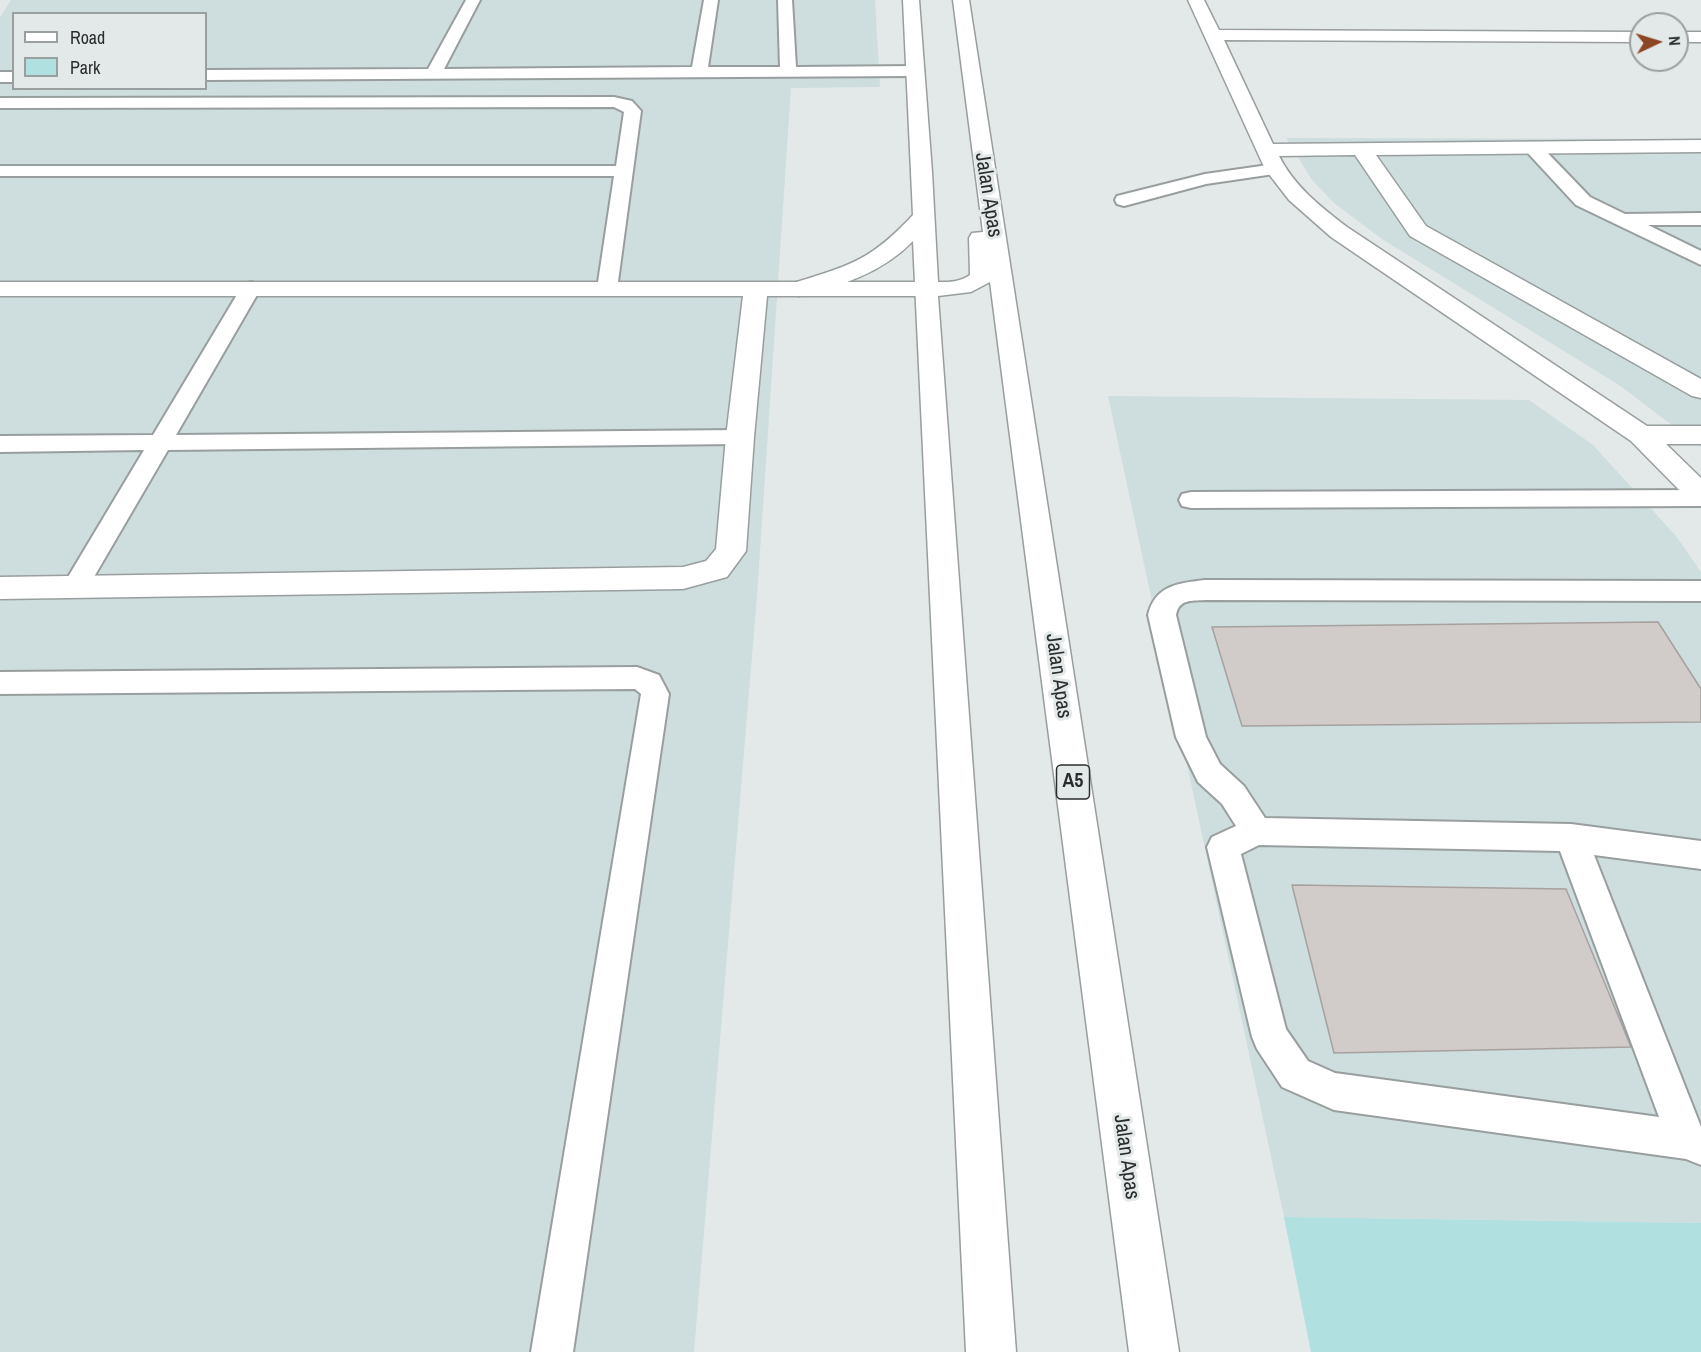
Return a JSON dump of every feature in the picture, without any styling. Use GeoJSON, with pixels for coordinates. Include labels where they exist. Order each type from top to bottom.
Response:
{"type":"FeatureCollection","features":[{"type":"Feature","properties":{"kind":"main road"},"geometry":{"type":"LineString","coordinates":[[911,0],[922,172],[926,289],[991,1352]]}},
{"type":"Feature","properties":{"kind":"main road","name":"Jalan Apas"},"geometry":{"type":"LineString","coordinates":[[961,0],[1154,1352]]}},
{"type":"Feature","properties":{"kind":"main road"},"geometry":{"type":"LineString","coordinates":[[1196,0],[1268,153],[1290,190],[1309,209],[1339,232],[1641,435],[1701,496]]}},
{"type":"Feature","properties":{"kind":"main road"},"geometry":{"type":"LineString","coordinates":[[1212,35],[1629,37]]}},
{"type":"Feature","properties":{"kind":"main road"},"geometry":{"type":"LineString","coordinates":[[1268,153],[1360,149],[1701,146]]}},
{"type":"Feature","properties":{"kind":"main road"},"geometry":{"type":"LineString","coordinates":[[1360,149],[1418,231],[1701,390]]}},
{"type":"Feature","properties":{"kind":"main road"},"geometry":{"type":"LineString","coordinates":[[0,289],[960,289],[974,284],[982,277],[979,222],[991,212]]}},
{"type":"Feature","properties":{"kind":"main road"},"geometry":{"type":"LineString","coordinates":[[799,289],[856,271],[878,260],[900,242],[923,217]]}},
{"type":"Feature","properties":{"kind":"main road"},"geometry":{"type":"LineString","coordinates":[[0,588],[683,578],[716,570],[731,551],[740,437],[756,289]]}},
{"type":"Feature","properties":{"kind":"main road"},"geometry":{"type":"LineString","coordinates":[[1641,435],[1701,435]]}},
{"type":"Feature","properties":{"kind":"lane"},"geometry":{"type":"LineString","coordinates":[[433,74],[473,0]]}},
{"type":"Feature","properties":{"kind":"lane"},"geometry":{"type":"LineString","coordinates":[[699,72],[711,0]]}},
{"type":"Feature","properties":{"kind":"lane"},"geometry":{"type":"LineString","coordinates":[[784,0],[788,72]]}},
{"type":"Feature","properties":{"kind":"lane"},"geometry":{"type":"LineString","coordinates":[[207,75],[788,72],[916,79]]}},
{"type":"Feature","properties":{"kind":"lane"},"geometry":{"type":"LineString","coordinates":[[0,103],[614,102],[626,105],[633,111],[607,289]]}},
{"type":"Feature","properties":{"kind":"lane"},"geometry":{"type":"LineString","coordinates":[[1532,147],[1583,201],[1701,259]]}},
{"type":"Feature","properties":{"kind":"lane"},"geometry":{"type":"LineString","coordinates":[[1124,200],[1205,179],[1268,153]]}},
{"type":"Feature","properties":{"kind":"lane"},"geometry":{"type":"LineString","coordinates":[[0,171],[625,171]]}},
{"type":"Feature","properties":{"kind":"lane"},"geometry":{"type":"LineString","coordinates":[[1618,220],[1701,219]]}},
{"type":"Feature","properties":{"kind":"lane"},"geometry":{"type":"LineString","coordinates":[[75,587],[251,288]]}},
{"type":"Feature","properties":{"kind":"lane"},"geometry":{"type":"LineString","coordinates":[[0,444],[740,437]]}},
{"type":"Feature","properties":{"kind":"lane"},"geometry":{"type":"LineString","coordinates":[[1191,500],[1701,496]]}},
{"type":"Feature","properties":{"kind":"lane"},"geometry":{"type":"LineString","coordinates":[[1256,831],[1233,795],[1209,773],[1191,737],[1162,615],[1163,605],[1171,596],[1205,590],[1701,591]]}},
{"type":"Feature","properties":{"kind":"lane"},"geometry":{"type":"LineString","coordinates":[[0,683],[637,678],[649,683],[655,694],[552,1352]]}},
{"type":"Feature","properties":{"kind":"lane"},"geometry":{"type":"LineString","coordinates":[[1694,1143],[1334,1091],[1295,1074],[1270,1037],[1224,847],[1256,831],[1571,838],[1701,855]]}},
{"type":"Feature","properties":{"kind":"lane"},"geometry":{"type":"LineString","coordinates":[[1571,838],[1694,1143]]}},
{"type":"Feature","properties":{"kind":"shaded area"},"geometry":{"type":"Polygon","coordinates":[[[11,0],[875,0],[880,87],[791,88],[757,596],[694,1352],[0,1352],[0,17],[11,0]]]}},
{"type":"Feature","properties":{"kind":"shaded area"},"geometry":{"type":"Polygon","coordinates":[[[1286,138],[1701,139],[1701,447],[1619,385],[1382,239],[1334,203],[1312,180],[1286,138]]]}},
{"type":"Feature","properties":{"kind":"shaded area"},"geometry":{"type":"Polygon","coordinates":[[[1108,396],[1529,400],[1593,445],[1676,536],[1701,572],[1701,1223],[1284,1217],[1108,396]]]}},
{"type":"Feature","properties":{"kind":"green space"},"geometry":{"type":"Polygon","coordinates":[[[1284,1217],[1701,1223],[1701,1352],[1311,1352],[1284,1217]]]}},
{"type":"Feature","properties":{"kind":"building"},"geometry":{"type":"Polygon","coordinates":[[[1658,622],[1701,689],[1701,722],[1242,726],[1212,627],[1658,622]]]}},
{"type":"Feature","properties":{"kind":"building"},"geometry":{"type":"Polygon","coordinates":[[[1292,885],[1566,889],[1631,1047],[1334,1053],[1292,885]]]}}]}
